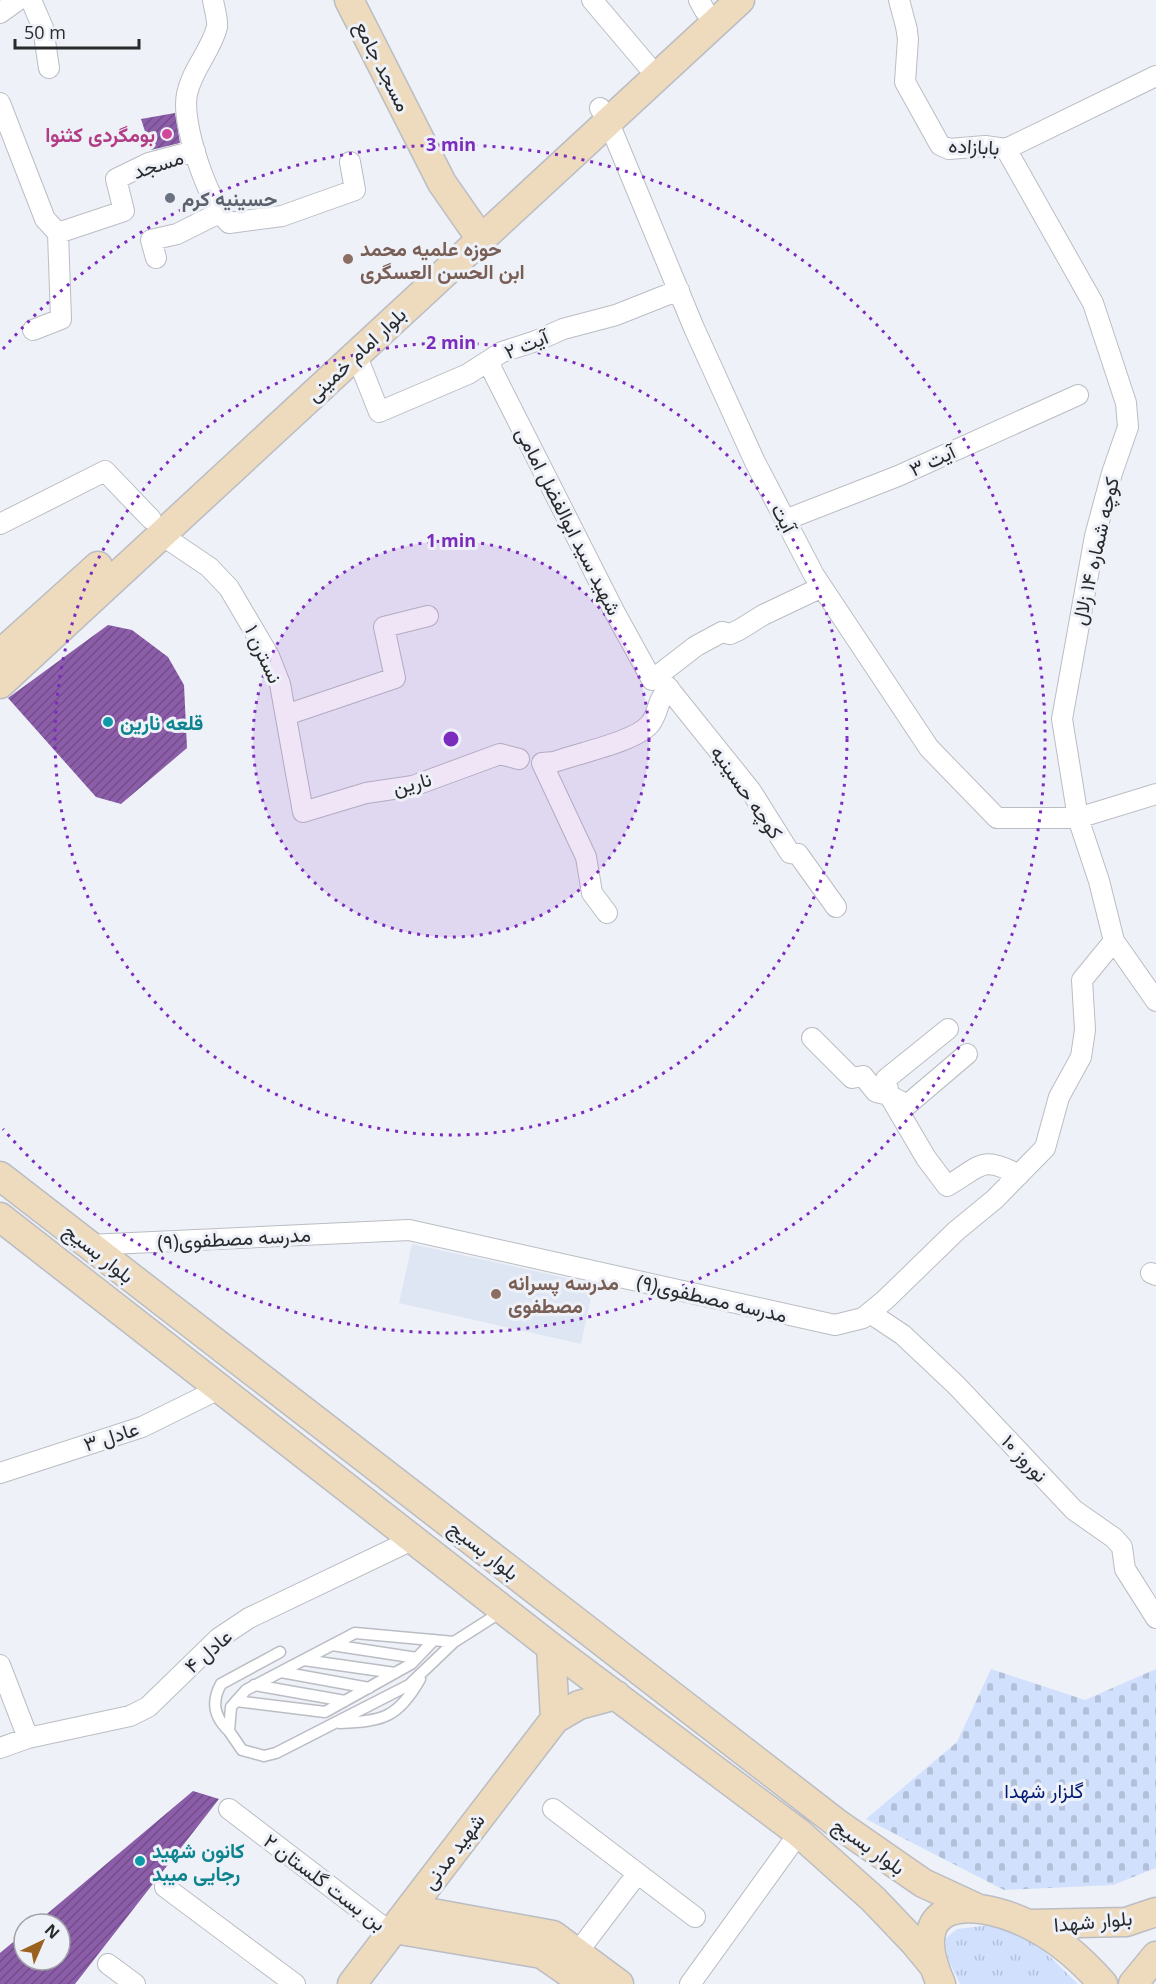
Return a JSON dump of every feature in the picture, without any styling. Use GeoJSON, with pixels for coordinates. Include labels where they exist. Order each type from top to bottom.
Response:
{"type":"FeatureCollection","features":[{"type":"Feature","properties":{"kind":"main road","name":"مسجد جامع"},"geometry":{"type":"LineString","coordinates":[[349,0],[442,183],[475,232]]}},
{"type":"Feature","properties":{"kind":"main road","name":"بلوار امام خمینی"},"geometry":{"type":"LineString","coordinates":[[0,684],[236,445],[604,115],[740,0]]}},
{"type":"Feature","properties":{"kind":"main road","name":"بلوار امام خمینی"},"geometry":{"type":"LineString","coordinates":[[604,115],[646,65],[707,4]]}},
{"type":"Feature","properties":{"kind":"main road","name":"بلوار امام خمینی"},"geometry":{"type":"LineString","coordinates":[[0,654],[156,526],[356,354],[475,232]]}},
{"type":"Feature","properties":{"kind":"main road","name":"بلوار بسیج"},"geometry":{"type":"LineString","coordinates":[[0,1176],[838,1824],[924,1883],[977,1908]]}},
{"type":"Feature","properties":{"kind":"main road","name":"بلوار بسیج"},"geometry":{"type":"LineString","coordinates":[[1,1220],[551,1647],[799,1833],[873,1899],[914,1942],[937,1975]]}},
{"type":"Feature","properties":{"kind":"main road"},"geometry":{"type":"LineString","coordinates":[[551,1647],[555,1719]]}},
{"type":"Feature","properties":{"kind":"main road","name":"شهید مدنی"},"geometry":{"type":"LineString","coordinates":[[352,1984],[555,1719],[579,1705],[616,1695]]}},
{"type":"Feature","properties":{"kind":"main road"},"geometry":{"type":"LineString","coordinates":[[873,1899],[886,1899],[897,1891],[901,1877],[895,1864]]}},
{"type":"Feature","properties":{"kind":"main road"},"geometry":{"type":"LineString","coordinates":[[937,1975],[928,1945],[930,1928],[940,1916],[956,1909],[977,1908],[1028,1924],[1064,1947],[1103,1984]]}},
{"type":"Feature","properties":{"kind":"main road","name":"بلوار شهدا"},"geometry":{"type":"LineString","coordinates":[[1028,1924],[1126,1922],[1156,1912]]}},
{"type":"Feature","properties":{"kind":"main road"},"geometry":{"type":"LineString","coordinates":[[398,1923],[553,1935],[619,1984]]}},
{"type":"Feature","properties":{"kind":"main road"},"geometry":{"type":"LineString","coordinates":[[398,1923],[542,1954],[583,1983]]}},
{"type":"Feature","properties":{"kind":"main road"},"geometry":{"type":"LineString","coordinates":[[1133,1984],[1156,1956]]}},
{"type":"Feature","properties":{"kind":"street"},"geometry":{"type":"LineString","coordinates":[[0,13],[18,0]]}},
{"type":"Feature","properties":{"kind":"street"},"geometry":{"type":"LineString","coordinates":[[31,0],[43,28],[49,68]]}},
{"type":"Feature","properties":{"kind":"street"},"geometry":{"type":"LineString","coordinates":[[213,0],[217,26],[194,70],[186,96],[195,152],[219,213],[229,223],[282,216],[355,190],[350,162]]}},
{"type":"Feature","properties":{"kind":"street"},"geometry":{"type":"LineString","coordinates":[[592,0],[646,65]]}},
{"type":"Feature","properties":{"kind":"street","name":"بابازاده"},"geometry":{"type":"LineString","coordinates":[[900,0],[908,39],[905,82],[940,145],[949,149],[985,146],[1006,149],[1156,76]]}},
{"type":"Feature","properties":{"kind":"street"},"geometry":{"type":"LineString","coordinates":[[0,103],[45,219],[58,233],[61,320],[33,330]]}},
{"type":"Feature","properties":{"kind":"street","name":"آیت"},"geometry":{"type":"LineString","coordinates":[[604,115],[755,462],[822,587],[929,748],[997,818],[1078,818],[1156,794]]}},
{"type":"Feature","properties":{"kind":"street","name":"کوچه شماره ۱۴ زلال"},"geometry":{"type":"LineString","coordinates":[[1006,149],[1093,303],[1126,403],[1128,428],[1112,473],[1095,536],[1062,719],[1078,818],[1099,881],[1114,941]]}},
{"type":"Feature","properties":{"kind":"street","name":"مسجد"},"geometry":{"type":"LineString","coordinates":[[58,233],[124,211],[116,178],[149,163],[195,152]]}},
{"type":"Feature","properties":{"kind":"street"},"geometry":{"type":"LineString","coordinates":[[156,258],[151,240],[177,234],[219,213]]}},
{"type":"Feature","properties":{"kind":"street","name":"آیت ۲"},"geometry":{"type":"LineString","coordinates":[[356,354],[379,412],[468,374],[502,352],[563,329],[616,315],[679,290]]}},
{"type":"Feature","properties":{"kind":"street","name":"شهید سید ابوالفضل امامی"},"geometry":{"type":"LineString","coordinates":[[488,362],[614,611],[659,681]]}},
{"type":"Feature","properties":{"kind":"street","name":"آیت ۳"},"geometry":{"type":"LineString","coordinates":[[785,520],[898,476],[1078,394]]}},
{"type":"Feature","properties":{"kind":"street","name":"نسترن ۱"},"geometry":{"type":"LineString","coordinates":[[0,524],[105,471],[156,526],[210,567],[229,588],[269,656],[280,684],[303,812]]}},
{"type":"Feature","properties":{"kind":"street"},"geometry":{"type":"LineString","coordinates":[[607,913],[592,893],[586,857],[542,763],[554,762],[633,736],[648,726],[656,715],[659,681],[705,641],[722,632],[730,634],[739,630],[763,615],[822,587]]}},
{"type":"Feature","properties":{"kind":"street"},"geometry":{"type":"LineString","coordinates":[[286,715],[395,678],[384,627],[428,616]]}},
{"type":"Feature","properties":{"kind":"street","name":"کوچه حسینیه"},"geometry":{"type":"LineString","coordinates":[[659,681],[751,791],[790,853],[798,854],[836,907]]}},
{"type":"Feature","properties":{"kind":"street","name":"نارین"},"geometry":{"type":"LineString","coordinates":[[303,812],[366,794],[413,786],[500,754],[519,759]]}},
{"type":"Feature","properties":{"kind":"street"},"geometry":{"type":"LineString","coordinates":[[1114,941],[1156,1001]]}},
{"type":"Feature","properties":{"kind":"street","name":"مدرسه مصطفوی(۹)"},"geometry":{"type":"LineString","coordinates":[[88,1245],[409,1230],[835,1325],[863,1318],[1019,1175],[1045,1148],[1059,1097],[1081,1057],[1084,1030],[1082,980],[1114,941]]}},
{"type":"Feature","properties":{"kind":"street"},"geometry":{"type":"LineString","coordinates":[[948,1029],[886,1079],[889,1095],[926,1158],[947,1186],[988,1162],[999,1164],[1019,1175]]}},
{"type":"Feature","properties":{"kind":"street"},"geometry":{"type":"LineString","coordinates":[[812,1038],[852,1078],[863,1076],[876,1092],[889,1095],[907,1105],[967,1054]]}},
{"type":"Feature","properties":{"kind":"street","name":"نوروز ۱۰"},"geometry":{"type":"LineString","coordinates":[[870,1313],[903,1335],[957,1386],[1074,1510],[1114,1538],[1122,1548],[1125,1569],[1153,1606]]}},
{"type":"Feature","properties":{"kind":"street","name":"عادل ۳"},"geometry":{"type":"LineString","coordinates":[[0,1473],[142,1427],[219,1389]]}},
{"type":"Feature","properties":{"kind":"street","name":"عادل ۴"},"geometry":{"type":"LineString","coordinates":[[0,1748],[28,1738],[129,1716],[148,1707],[219,1638],[249,1618],[414,1539]]}},
{"type":"Feature","properties":{"kind":"street"},"geometry":{"type":"LineString","coordinates":[[0,1665],[28,1738]]}},
{"type":"Feature","properties":{"kind":"street","name":"بن بست گلستان ۲"},"geometry":{"type":"LineString","coordinates":[[230,1809],[398,1923]]}},
{"type":"Feature","properties":{"kind":"street"},"geometry":{"type":"LineString","coordinates":[[553,1809],[695,1917]]}},
{"type":"Feature","properties":{"kind":"street"},"geometry":{"type":"LineString","coordinates":[[690,1984],[799,1833]]}},
{"type":"Feature","properties":{"kind":"street"},"geometry":{"type":"LineString","coordinates":[[577,1953],[637,1874]]}},
{"type":"Feature","properties":{"kind":"street"},"geometry":{"type":"LineString","coordinates":[[165,1887],[295,1984]]}},
{"type":"Feature","properties":{"kind":"street"},"geometry":{"type":"LineString","coordinates":[[108,1964],[135,1984]]}},
{"type":"Feature","properties":{"kind":"lane"},"geometry":{"type":"LineString","coordinates":[[280,1652],[221,1684],[214,1704],[221,1724],[229,1731],[242,1750],[264,1756],[276,1753],[410,1685],[454,1641],[504,1610]]}},
{"type":"Feature","properties":{"kind":"lane"},"geometry":{"type":"LineString","coordinates":[[229,1731],[231,1707],[254,1686],[355,1633],[454,1641]]}},
{"type":"Feature","properties":{"kind":"lane"},"geometry":{"type":"LineString","coordinates":[[236,1701],[325,1713],[395,1673],[417,1658],[434,1640]]}},
{"type":"Feature","properties":{"kind":"lane"},"geometry":{"type":"LineString","coordinates":[[332,1645],[417,1658]]}},
{"type":"Feature","properties":{"kind":"lane"},"geometry":{"type":"LineString","coordinates":[[304,1659],[395,1673]]}},
{"type":"Feature","properties":{"kind":"lane"},"geometry":{"type":"LineString","coordinates":[[334,1724],[374,1721],[406,1704],[427,1668]]}},
{"type":"Feature","properties":{"kind":"lane"},"geometry":{"type":"LineString","coordinates":[[281,1672],[369,1688]]}},
{"type":"Feature","properties":{"kind":"lane"},"geometry":{"type":"LineString","coordinates":[[254,1686],[345,1701]]}},
{"type":"Feature","properties":{"kind":"shaded area","name":"مدرسه پسرانه مصطفوی"},"geometry":{"type":"Polygon","coordinates":[[[412,1244],[594,1284],[581,1344],[399,1303],[412,1244]]]}},
{"type":"Feature","properties":{"kind":"green space","name":"گلزار شهدا"},"geometry":{"type":"Polygon","coordinates":[[[991,1669],[1085,1700],[1156,1669],[1156,1868],[1113,1885],[1004,1890],[866,1819],[957,1742],[991,1669]]]}},
{"type":"Feature","properties":{"kind":"green space"},"geometry":{"type":"Polygon","coordinates":[[[991,1925],[1036,1943],[1078,1984],[960,1984],[948,1959],[945,1939],[957,1929],[991,1925]]]}},
{"type":"Feature","properties":{"kind":"building","name":"بومگردی کثنوا"},"geometry":{"type":"Polygon","coordinates":[[[175,113],[180,143],[151,150],[141,119],[175,113]]]}},
{"type":"Feature","properties":{"kind":"building","name":"قلعه نارین"},"geometry":{"type":"Polygon","coordinates":[[[108,625],[132,630],[168,657],[184,685],[187,748],[121,804],[96,797],[8,698],[108,625]]]}},
{"type":"Feature","properties":{"kind":"building","name":"کانون شهید رجایی میبد"},"geometry":{"type":"Polygon","coordinates":[[[193,1791],[219,1799],[75,1984],[0,1984],[0,1953],[12,1943],[12,1972],[72,1972],[72,1912],[49,1912],[193,1791]]]}},
{"type":"Feature","properties":{"kind":"place","name":"بومگردی کثنوا"},"geometry":{"type":"Point","coordinates":[167,134]}},
{"type":"Feature","properties":{"kind":"place","name":"حسینیه کرم"},"geometry":{"type":"Point","coordinates":[170,198]}},
{"type":"Feature","properties":{"kind":"place","name":"حوزه علمیه محمد ابن الحسن العسگری"},"geometry":{"type":"Point","coordinates":[348,259]}},
{"type":"Feature","properties":{"kind":"place","name":"قلعه نارین"},"geometry":{"type":"Point","coordinates":[108,722]}},
{"type":"Feature","properties":{"kind":"place","name":"مدرسه پسرانه مصطفوی"},"geometry":{"type":"Point","coordinates":[496,1294]}},
{"type":"Feature","properties":{"kind":"place","name":"کانون شهید رجایی میبد"},"geometry":{"type":"Point","coordinates":[140,1861]}}]}
